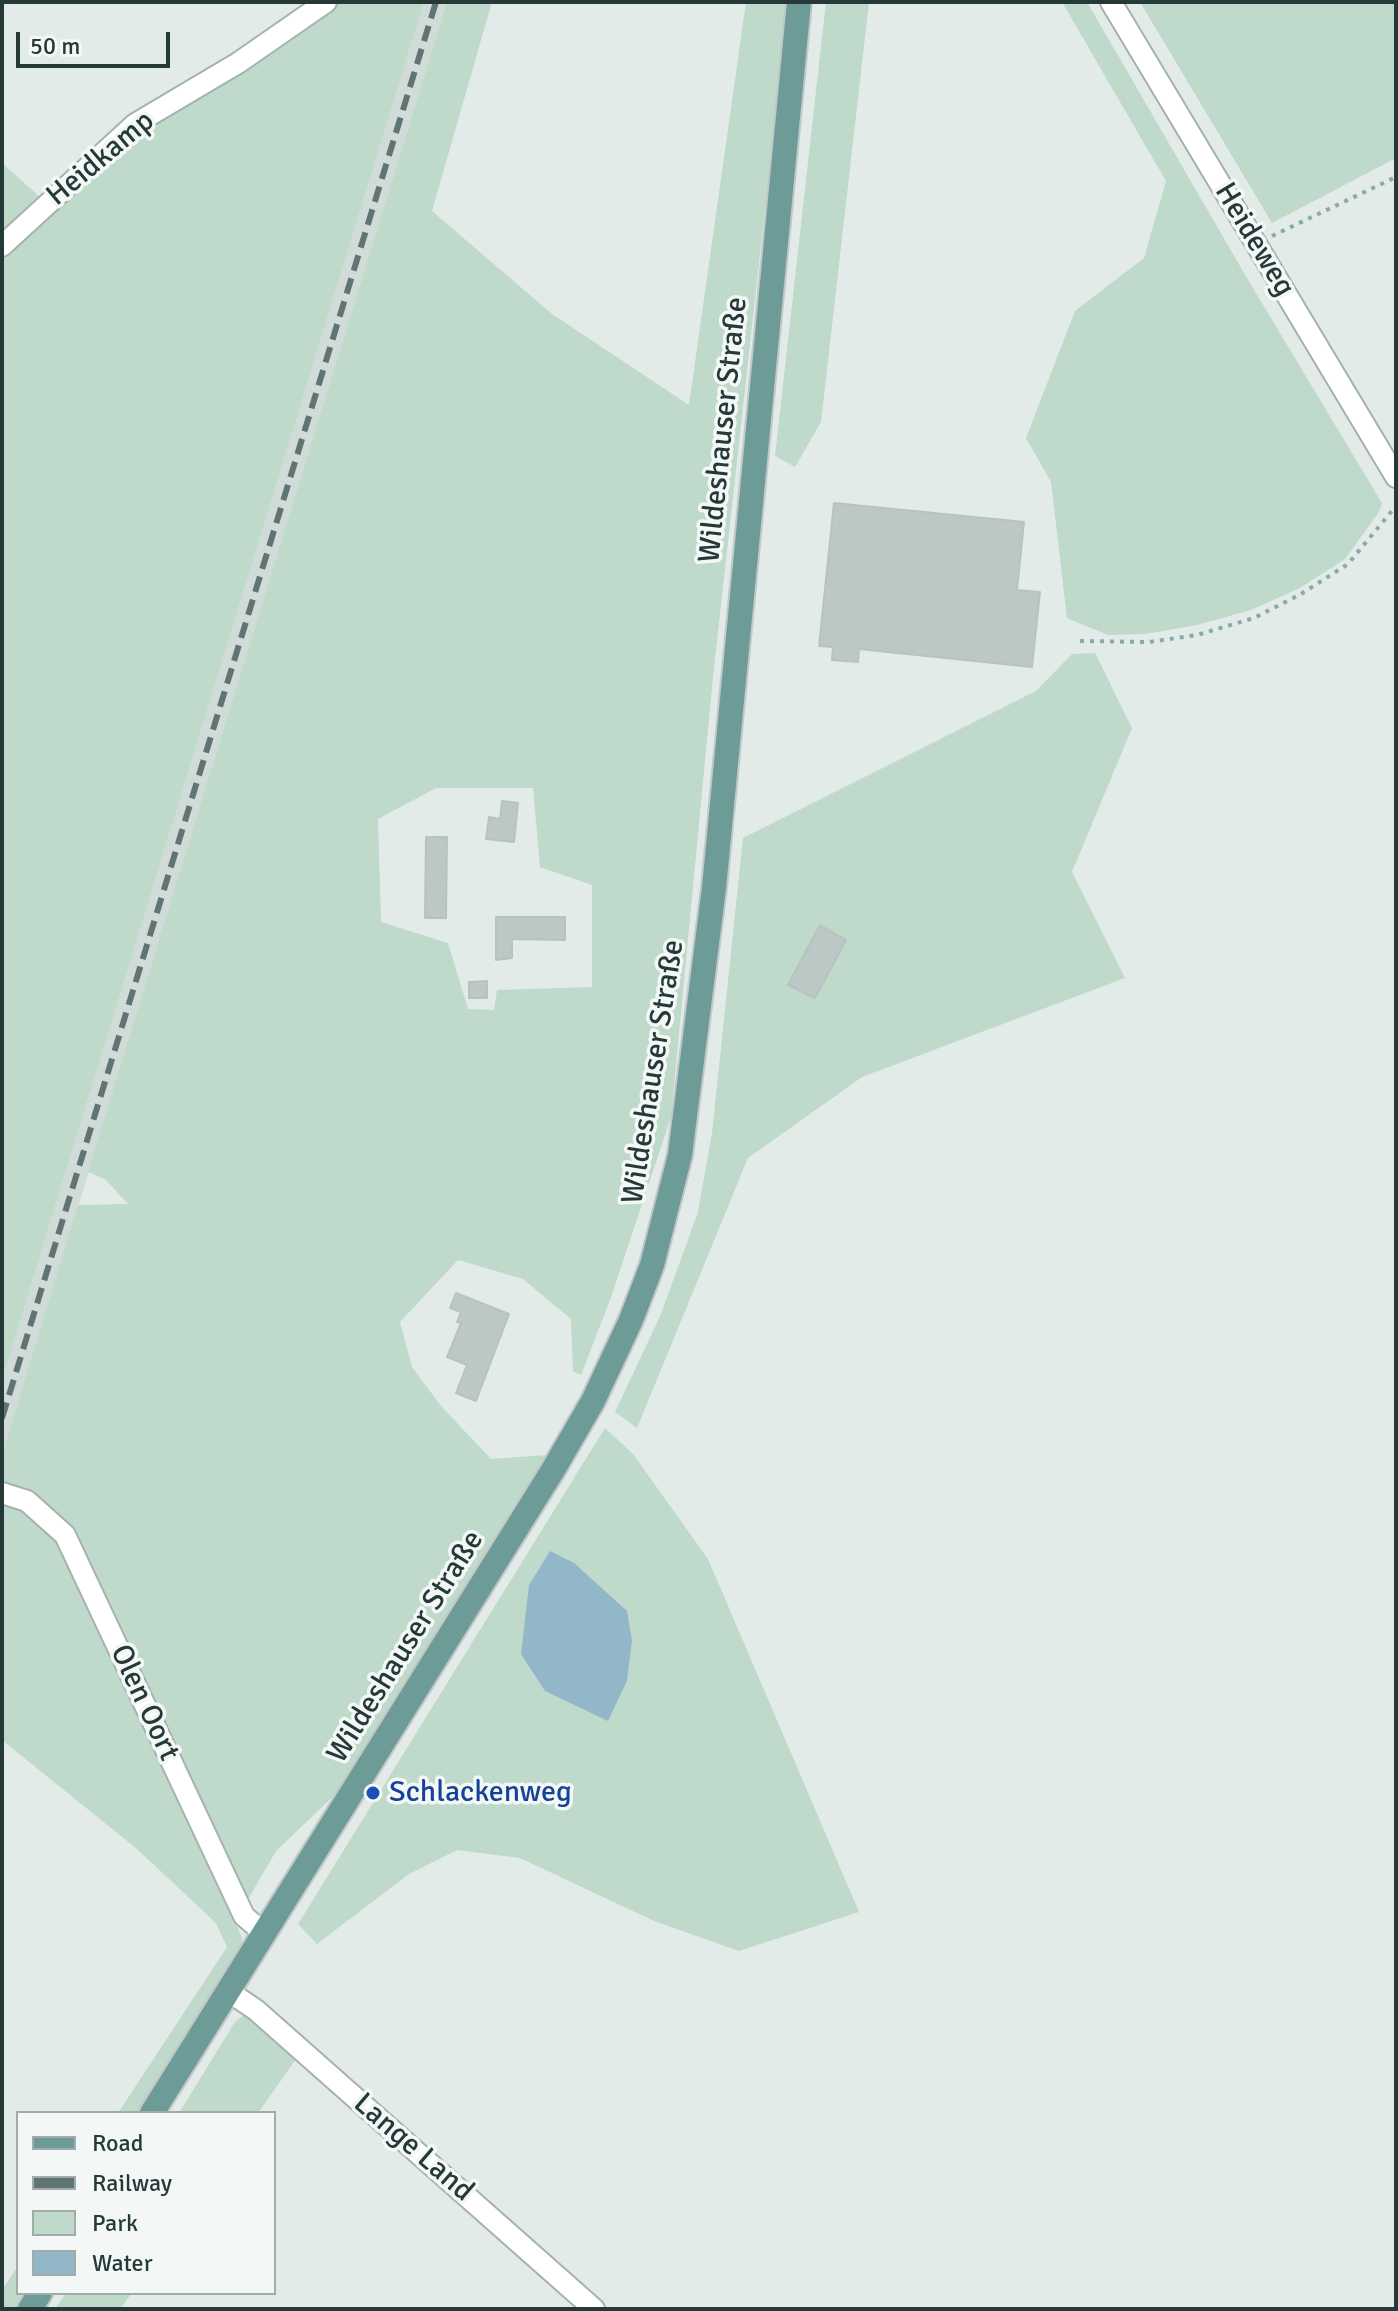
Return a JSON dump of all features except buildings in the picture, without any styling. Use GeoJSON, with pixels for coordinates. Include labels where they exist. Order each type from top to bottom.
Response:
{"type":"FeatureCollection","features":[{"type":"Feature","properties":{"kind":"main road","name":"Wildeshauser Straße"},"geometry":{"type":"LineString","coordinates":[[153,2111],[577,1429],[631,1320],[652,1265],[683,1143],[714,888],[799,2]]}},
{"type":"Feature","properties":{"kind":"street","name":"Heidkamp"},"geometry":{"type":"LineString","coordinates":[[2,246],[135,124],[238,63],[326,2]]}},
{"type":"Feature","properties":{"kind":"street","name":"Heideweg"},"geometry":{"type":"LineString","coordinates":[[1111,2],[1396,477]]}},
{"type":"Feature","properties":{"kind":"street","name":"Olen Oort"},"geometry":{"type":"LineString","coordinates":[[2,1493],[27,1501],[65,1535],[244,1916],[265,1934]]}},
{"type":"Feature","properties":{"kind":"street","name":"Lange Land"},"geometry":{"type":"LineString","coordinates":[[228,1991],[256,2010],[594,2309]]}},
{"type":"Feature","properties":{"kind":"path"},"geometry":{"type":"LineString","coordinates":[[1256,243],[1396,177]]}},
{"type":"Feature","properties":{"kind":"path"},"geometry":{"type":"LineString","coordinates":[[1080,641],[1149,642],[1197,635],[1254,618],[1301,594],[1348,564],[1396,506]]}},
{"type":"Feature","properties":{"kind":"shaded area"},"geometry":{"type":"Polygon","coordinates":[[[424,2],[447,2],[2,1455],[2,1380],[424,2]]]}},
{"type":"Feature","properties":{"kind":"green space"},"geometry":{"type":"Polygon","coordinates":[[[339,2],[424,2],[2,1380],[2,253],[119,146],[339,2]]]}},
{"type":"Feature","properties":{"kind":"green space"},"geometry":{"type":"Polygon","coordinates":[[[447,2],[492,2],[432,211],[552,314],[689,405],[746,2],[788,2],[713,677],[671,1117],[610,1300],[581,1375],[573,1371],[571,1319],[523,1279],[458,1260],[400,1322],[412,1367],[441,1406],[491,1459],[547,1455],[523,1499],[341,1789],[276,1851],[246,1903],[71,1530],[2,1484],[2,1455],[78,1205],[128,1204],[105,1179],[88,1172],[447,2]],[[436,788],[378,819],[381,922],[448,943],[468,1009],[494,1010],[497,990],[592,987],[592,885],[540,867],[533,788],[436,788]]]}},
{"type":"Feature","properties":{"kind":"green space"},"geometry":{"type":"Polygon","coordinates":[[[826,2],[869,2],[821,422],[795,467],[775,456],[826,2]]]}},
{"type":"Feature","properties":{"kind":"green space"},"geometry":{"type":"Polygon","coordinates":[[[1062,2],[1087,2],[1382,503],[1379,512],[1345,559],[1300,588],[1251,610],[1197,625],[1145,634],[1108,635],[1067,618],[1051,482],[1026,438],[1075,311],[1144,258],[1166,181],[1062,2]]]}},
{"type":"Feature","properties":{"kind":"green space"},"geometry":{"type":"Polygon","coordinates":[[[1140,2],[1396,2],[1396,158],[1272,223],[1140,2]]]}},
{"type":"Feature","properties":{"kind":"green space"},"geometry":{"type":"Polygon","coordinates":[[[2,163],[41,198],[2,235],[2,163]]]}},
{"type":"Feature","properties":{"kind":"green space"},"geometry":{"type":"Polygon","coordinates":[[[1095,653],[1132,728],[1072,872],[1125,978],[862,1077],[748,1158],[637,1428],[615,1412],[661,1314],[698,1212],[712,1133],[743,838],[1036,691],[1072,654],[1095,653]]]}},
{"type":"Feature","properties":{"kind":"green space"},"geometry":{"type":"Polygon","coordinates":[[[605,1428],[633,1454],[708,1559],[859,1912],[739,1951],[654,1921],[520,1858],[457,1850],[409,1874],[317,1944],[298,1924],[605,1428]],[[524,1631],[521,1654],[608,1720],[627,1681],[632,1641],[524,1631]]]}},
{"type":"Feature","properties":{"kind":"green space"},"geometry":{"type":"Polygon","coordinates":[[[2,1501],[21,1506],[58,1540],[219,1881],[242,1938],[241,1951],[141,2111],[119,2111],[227,1947],[216,1923],[137,1849],[2,1740],[2,1501]]]}},
{"type":"Feature","properties":{"kind":"green space"},"geometry":{"type":"Polygon","coordinates":[[[244,2015],[254,2019],[296,2059],[259,2111],[180,2111],[235,2022],[244,2015]]]}},
{"type":"Feature","properties":{"kind":"green space"},"geometry":{"type":"Polygon","coordinates":[[[16,2269],[16,2295],[26,2295],[17,2309],[2,2309],[2,2290],[16,2269]]]}},
{"type":"Feature","properties":{"kind":"green space"},"geometry":{"type":"Polygon","coordinates":[[[65,2295],[130,2295],[120,2309],[55,2309],[65,2295]]]}},
{"type":"Feature","properties":{"kind":"water"},"geometry":{"type":"Polygon","coordinates":[[[550,1551],[574,1563],[627,1611],[632,1641],[627,1681],[608,1721],[545,1691],[521,1654],[529,1585],[550,1551]]]}},
{"type":"Feature","properties":{"kind":"railway"},"geometry":{"type":"LineString","coordinates":[[2,1418],[436,2]]}},
{"type":"Feature","properties":{"kind":"place","name":"Schlackenweg"},"geometry":{"type":"Point","coordinates":[373,1793]}}]}
